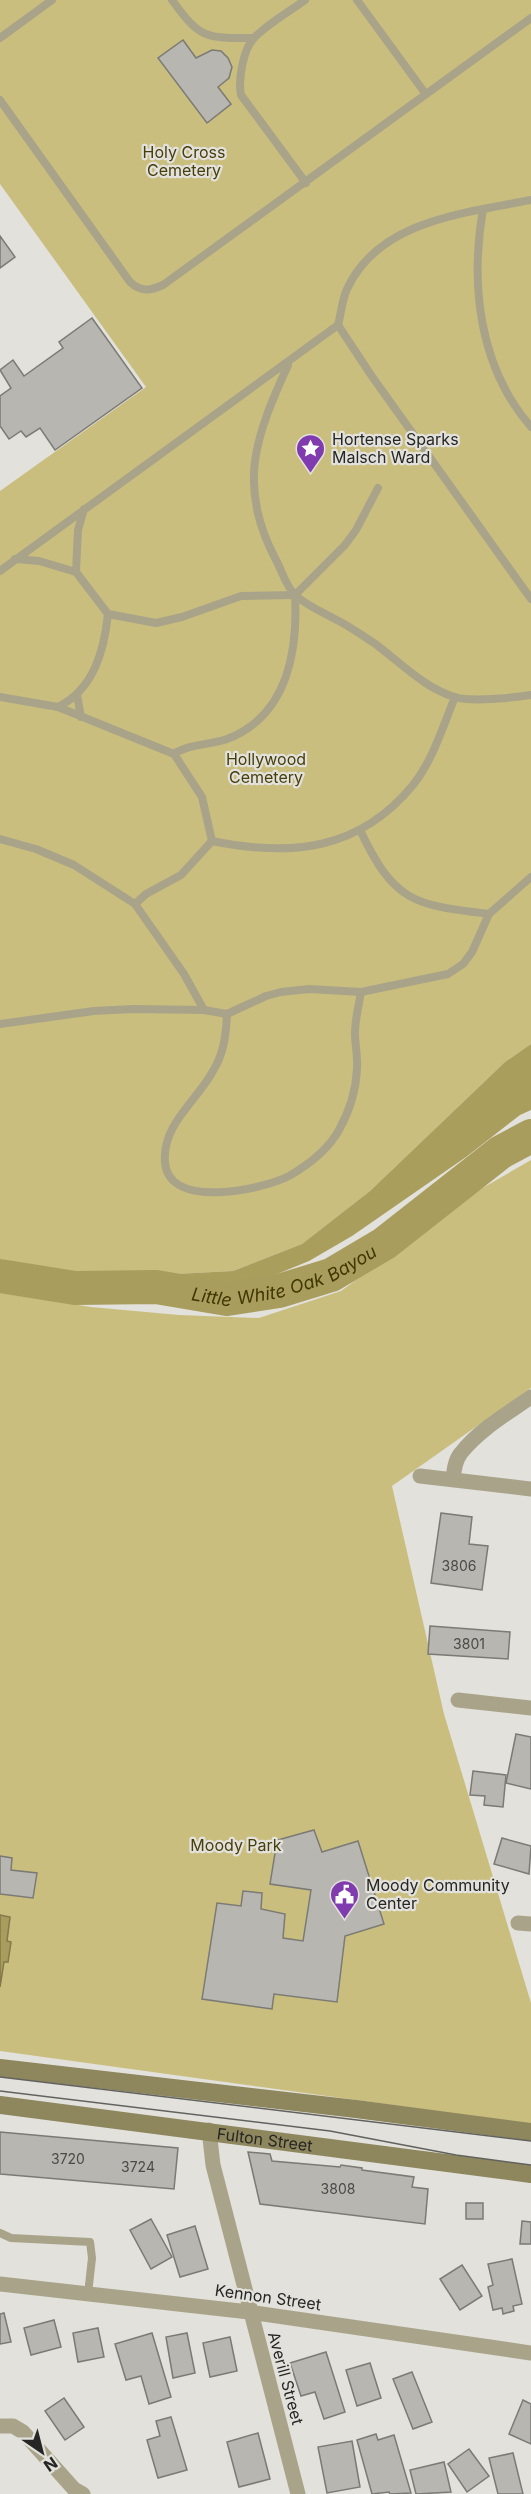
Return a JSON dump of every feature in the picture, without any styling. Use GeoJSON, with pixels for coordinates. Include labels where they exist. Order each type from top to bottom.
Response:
{"type":"FeatureCollection","features":[{"type":"Feature","properties":{"kind":"main road"},"geometry":{"type":"LineString","coordinates":[[0,2068],[531,2132]]}},
{"type":"Feature","properties":{"kind":"main road","name":"Fulton Street"},"geometry":{"type":"LineString","coordinates":[[0,2105],[209,2130],[531,2174]]}},
{"type":"Feature","properties":{"kind":"street"},"geometry":{"type":"LineString","coordinates":[[453,1479],[456,1462],[461,1453],[475,1439],[531,1397]]}},
{"type":"Feature","properties":{"kind":"street"},"geometry":{"type":"LineString","coordinates":[[420,1476],[531,1489]]}},
{"type":"Feature","properties":{"kind":"street"},"geometry":{"type":"LineString","coordinates":[[458,1700],[531,1708]]}},
{"type":"Feature","properties":{"kind":"street","name":"Averill Street"},"geometry":{"type":"LineString","coordinates":[[209,2130],[213,2165],[249,2312],[298,2494]]}},
{"type":"Feature","properties":{"kind":"street","name":"Kennon Street"},"geometry":{"type":"LineString","coordinates":[[0,2284],[249,2312],[531,2353]]}},
{"type":"Feature","properties":{"kind":"street"},"geometry":{"type":"LineString","coordinates":[[0,2426],[13,2426],[23,2432],[74,2489],[83,2494]]}},
{"type":"Feature","properties":{"kind":"lane"},"geometry":{"type":"LineString","coordinates":[[0,38],[52,0]]}},
{"type":"Feature","properties":{"kind":"lane"},"geometry":{"type":"LineString","coordinates":[[172,0],[189,24],[208,36],[253,38]]}},
{"type":"Feature","properties":{"kind":"lane"},"geometry":{"type":"LineString","coordinates":[[305,0],[253,38],[240,72],[239,83],[242,95],[306,183]]}},
{"type":"Feature","properties":{"kind":"lane"},"geometry":{"type":"LineString","coordinates":[[357,0],[425,93]]}},
{"type":"Feature","properties":{"kind":"lane"},"geometry":{"type":"LineString","coordinates":[[0,100],[130,282],[144,290],[153,290],[306,183],[425,93],[531,18]]}},
{"type":"Feature","properties":{"kind":"lane"},"geometry":{"type":"LineString","coordinates":[[0,570],[289,363],[338,325],[346,291],[363,263],[379,248],[401,234],[426,223],[531,200]]}},
{"type":"Feature","properties":{"kind":"lane"},"geometry":{"type":"LineString","coordinates":[[483,209],[476,277],[484,330],[501,381],[531,427]]}},
{"type":"Feature","properties":{"kind":"lane"},"geometry":{"type":"LineString","coordinates":[[338,325],[371,375],[531,599]]}},
{"type":"Feature","properties":{"kind":"lane"},"geometry":{"type":"LineString","coordinates":[[174,754],[180,750],[210,744],[237,735],[251,726],[270,708],[283,687],[294,649],[295,595],[269,546],[261,524],[254,485],[257,444],[264,419],[289,363]]}},
{"type":"Feature","properties":{"kind":"lane"},"geometry":{"type":"LineString","coordinates":[[295,595],[345,545],[356,530],[378,488]]}},
{"type":"Feature","properties":{"kind":"lane"},"geometry":{"type":"LineString","coordinates":[[76,572],[78,530],[84,509]]}},
{"type":"Feature","properties":{"kind":"lane"},"geometry":{"type":"LineString","coordinates":[[15,559],[39,561],[76,572],[108,614],[142,622],[162,622],[182,617],[241,596],[295,595],[358,632],[428,684],[455,697],[507,698],[531,695]]}},
{"type":"Feature","properties":{"kind":"lane"},"geometry":{"type":"LineString","coordinates":[[58,707],[77,695],[92,674],[100,658],[108,614]]}},
{"type":"Feature","properties":{"kind":"lane"},"geometry":{"type":"LineString","coordinates":[[77,695],[81,717]]}},
{"type":"Feature","properties":{"kind":"lane"},"geometry":{"type":"LineString","coordinates":[[0,697],[58,707],[174,754],[202,797],[212,841]]}},
{"type":"Feature","properties":{"kind":"lane"},"geometry":{"type":"LineString","coordinates":[[212,841],[252,848],[297,849],[326,843],[360,830],[385,813],[414,783],[430,756],[455,697]]}},
{"type":"Feature","properties":{"kind":"lane"},"geometry":{"type":"LineString","coordinates":[[360,830],[373,857],[390,882],[407,896],[427,905],[489,914]]}},
{"type":"Feature","properties":{"kind":"lane"},"geometry":{"type":"LineString","coordinates":[[0,839],[36,849],[74,865],[135,904],[184,974],[204,1010]]}},
{"type":"Feature","properties":{"kind":"lane"},"geometry":{"type":"LineString","coordinates":[[135,904],[146,894],[181,875],[212,841]]}},
{"type":"Feature","properties":{"kind":"lane"},"geometry":{"type":"LineString","coordinates":[[0,1024],[94,1011],[204,1010],[227,1014],[266,996],[295,990],[361,992],[448,974],[463,964],[472,951],[489,914],[531,877]]}},
{"type":"Feature","properties":{"kind":"lane"},"geometry":{"type":"LineString","coordinates":[[227,1014],[224,1047],[214,1069],[179,1115],[165,1149],[165,1164],[170,1176],[189,1190],[230,1191],[267,1185],[287,1177],[307,1164],[334,1139],[352,1099],[357,1068],[355,1031],[361,992]]}},
{"type":"Feature","properties":{"kind":"lane"},"geometry":{"type":"LineString","coordinates":[[0,2234],[11,2238],[90,2242],[92,2258],[88,2294]]}},
{"type":"Feature","properties":{"kind":"green space","name":"Hollywood Cemetery"},"geometry":{"type":"Polygon","coordinates":[[[0,0],[531,0],[531,1044],[505,1062],[370,1191],[302,1244],[233,1271],[156,1275],[78,1275],[0,1259],[0,491],[146,387],[0,184],[0,0]]]}},
{"type":"Feature","properties":{"kind":"green space","name":"Moody Park"},"geometry":{"type":"Polygon","coordinates":[[[531,1160],[531,1388],[392,1486],[444,1714],[531,2003],[531,2124],[0,2051],[0,1293],[91,1307],[179,1315],[259,1318],[341,1291],[481,1189],[531,1160]]]}},
{"type":"Feature","properties":{"kind":"shaded area"},"geometry":{"type":"Polygon","coordinates":[[[531,1044],[531,1110],[520,1115],[466,1157],[352,1236],[309,1261],[260,1281],[225,1287],[78,1275],[156,1275],[233,1271],[302,1244],[370,1191],[505,1062],[531,1044]]]}},
{"type":"Feature","properties":{"kind":"shaded area"},"geometry":{"type":"Polygon","coordinates":[[[0,1915],[10,1917],[7,1941],[11,1942],[8,1962],[4,1962],[0,1987],[0,1915]]]}},
{"type":"Feature","properties":{"kind":"building"},"geometry":{"type":"Polygon","coordinates":[[[183,40],[196,58],[212,50],[221,51],[228,58],[232,67],[229,78],[218,87],[231,104],[207,123],[158,58],[183,40]]]}},
{"type":"Feature","properties":{"kind":"building"},"geometry":{"type":"Polygon","coordinates":[[[0,236],[15,257],[0,268],[0,236]]]}},
{"type":"Feature","properties":{"kind":"building"},"geometry":{"type":"Polygon","coordinates":[[[92,318],[142,388],[55,450],[40,428],[26,437],[21,431],[9,439],[0,426],[0,396],[11,388],[0,370],[13,360],[24,376],[63,348],[59,342],[92,318]]]}},
{"type":"Feature","properties":{"kind":"building"},"geometry":{"type":"Polygon","coordinates":[[[441,1513],[472,1517],[469,1544],[488,1546],[482,1590],[431,1583],[441,1513]]]}},
{"type":"Feature","properties":{"kind":"building"},"geometry":{"type":"Polygon","coordinates":[[[430,1626],[510,1632],[508,1659],[428,1654],[430,1626]]]}},
{"type":"Feature","properties":{"kind":"building"},"geometry":{"type":"Polygon","coordinates":[[[516,1734],[531,1737],[531,1789],[506,1783],[516,1734]]]}},
{"type":"Feature","properties":{"kind":"building"},"geometry":{"type":"Polygon","coordinates":[[[473,1771],[506,1775],[503,1807],[484,1805],[485,1796],[470,1795],[473,1771]]]}},
{"type":"Feature","properties":{"kind":"building","name":"Moody Community Center"},"geometry":{"type":"Polygon","coordinates":[[[314,1830],[322,1852],[358,1841],[384,1924],[345,1936],[337,2002],[274,1994],[272,2009],[202,1999],[217,1903],[241,1906],[243,1891],[262,1893],[261,1909],[285,1914],[283,1938],[303,1941],[311,1890],[270,1884],[276,1847],[274,1841],[314,1830]]]}},
{"type":"Feature","properties":{"kind":"building"},"geometry":{"type":"Polygon","coordinates":[[[502,1838],[531,1846],[529,1874],[494,1864],[502,1838]]]}},
{"type":"Feature","properties":{"kind":"building"},"geometry":{"type":"Polygon","coordinates":[[[0,1856],[12,1858],[11,1870],[37,1873],[33,1898],[0,1894],[0,1856]]]}},
{"type":"Feature","properties":{"kind":"building"},"geometry":{"type":"Polygon","coordinates":[[[0,2132],[178,2148],[174,2189],[0,2174],[0,2132]]]}},
{"type":"Feature","properties":{"kind":"building"},"geometry":{"type":"Polygon","coordinates":[[[248,2152],[270,2154],[272,2161],[340,2167],[341,2165],[414,2177],[412,2187],[428,2189],[425,2224],[260,2204],[248,2152]]]}},
{"type":"Feature","properties":{"kind":"building"},"geometry":{"type":"Polygon","coordinates":[[[466,2203],[483,2203],[483,2219],[466,2219],[466,2203]]]}},
{"type":"Feature","properties":{"kind":"building"},"geometry":{"type":"Polygon","coordinates":[[[151,2219],[172,2257],[151,2269],[130,2230],[151,2219]]]}},
{"type":"Feature","properties":{"kind":"building"},"geometry":{"type":"Polygon","coordinates":[[[522,2221],[531,2222],[531,2244],[520,2244],[522,2221]]]}},
{"type":"Feature","properties":{"kind":"building"},"geometry":{"type":"Polygon","coordinates":[[[195,2226],[208,2269],[180,2277],[167,2235],[195,2226]]]}},
{"type":"Feature","properties":{"kind":"building"},"geometry":{"type":"Polygon","coordinates":[[[512,2259],[522,2304],[513,2306],[514,2311],[503,2314],[502,2308],[493,2310],[488,2287],[493,2285],[488,2264],[512,2259]]]}},
{"type":"Feature","properties":{"kind":"building"},"geometry":{"type":"Polygon","coordinates":[[[462,2265],[482,2296],[460,2310],[440,2279],[462,2265]]]}},
{"type":"Feature","properties":{"kind":"building"},"geometry":{"type":"Polygon","coordinates":[[[4,2313],[11,2342],[0,2344],[0,2314],[4,2313]]]}},
{"type":"Feature","properties":{"kind":"building"},"geometry":{"type":"Polygon","coordinates":[[[54,2320],[61,2347],[31,2355],[24,2328],[54,2320]]]}},
{"type":"Feature","properties":{"kind":"building"},"geometry":{"type":"Polygon","coordinates":[[[98,2328],[104,2357],[78,2362],[73,2333],[98,2328]]]}},
{"type":"Feature","properties":{"kind":"building"},"geometry":{"type":"Polygon","coordinates":[[[152,2333],[171,2397],[149,2404],[141,2376],[126,2380],[115,2344],[152,2333]]]}},
{"type":"Feature","properties":{"kind":"building"},"geometry":{"type":"Polygon","coordinates":[[[187,2333],[195,2373],[173,2378],[166,2337],[187,2333]]]}},
{"type":"Feature","properties":{"kind":"building"},"geometry":{"type":"Polygon","coordinates":[[[230,2337],[237,2371],[210,2377],[203,2343],[230,2337]]]}},
{"type":"Feature","properties":{"kind":"building"},"geometry":{"type":"Polygon","coordinates":[[[326,2352],[345,2412],[324,2419],[315,2392],[301,2396],[290,2363],[326,2352]]]}},
{"type":"Feature","properties":{"kind":"building"},"geometry":{"type":"Polygon","coordinates":[[[370,2363],[381,2398],[357,2406],[346,2370],[370,2363]]]}},
{"type":"Feature","properties":{"kind":"building"},"geometry":{"type":"Polygon","coordinates":[[[412,2372],[432,2422],[413,2429],[393,2379],[412,2372]]]}},
{"type":"Feature","properties":{"kind":"building"},"geometry":{"type":"Polygon","coordinates":[[[64,2398],[84,2427],[65,2440],[45,2411],[64,2398]]]}},
{"type":"Feature","properties":{"kind":"building"},"geometry":{"type":"Polygon","coordinates":[[[523,2400],[531,2404],[531,2444],[509,2434],[523,2400]]]}},
{"type":"Feature","properties":{"kind":"building"},"geometry":{"type":"Polygon","coordinates":[[[171,2417],[187,2470],[158,2478],[147,2440],[160,2436],[156,2421],[171,2417]]]}},
{"type":"Feature","properties":{"kind":"building"},"geometry":{"type":"Polygon","coordinates":[[[258,2433],[270,2479],[239,2487],[227,2442],[258,2433]]]}},
{"type":"Feature","properties":{"kind":"building"},"geometry":{"type":"Polygon","coordinates":[[[376,2434],[378,2440],[394,2435],[411,2493],[372,2494],[357,2440],[376,2434]]]}},
{"type":"Feature","properties":{"kind":"building"},"geometry":{"type":"Polygon","coordinates":[[[352,2441],[360,2487],[327,2493],[318,2447],[352,2441]]]}},
{"type":"Feature","properties":{"kind":"building"},"geometry":{"type":"Polygon","coordinates":[[[469,2449],[489,2476],[467,2492],[448,2464],[469,2449]]]}},
{"type":"Feature","properties":{"kind":"building"},"geometry":{"type":"Polygon","coordinates":[[[513,2453],[523,2494],[498,2494],[489,2458],[513,2453]]]}},
{"type":"Feature","properties":{"kind":"building"},"geometry":{"type":"Polygon","coordinates":[[[444,2462],[451,2492],[416,2494],[410,2470],[444,2462]]]}},
{"type":"Feature","properties":{"kind":"waterway","name":"Little White Oak Bayou"},"geometry":{"type":"LineString","coordinates":[[0,1276],[75,1288],[156,1287],[227,1299],[279,1291],[331,1275],[385,1243],[501,1152],[531,1136]]}},
{"type":"Feature","properties":{"kind":"tram line"},"geometry":{"type":"LineString","coordinates":[[0,2077],[531,2141]]}},
{"type":"Feature","properties":{"kind":"tram line"},"geometry":{"type":"LineString","coordinates":[[0,2091],[330,2131],[456,2155],[531,2165]]}},
{"type":"Feature","properties":{"kind":"place","name":"Hortense Sparks Malsch Ward"},"geometry":{"type":"Point","coordinates":[311,474]}},
{"type":"Feature","properties":{"kind":"place","name":"Moody Community Center"},"geometry":{"type":"Point","coordinates":[345,1920]}},
{"type":"Feature","properties":{"kind":"park label","name":"Holy Cross Cemetery"},"geometry":{"type":"Point","coordinates":[184,161]}}]}
